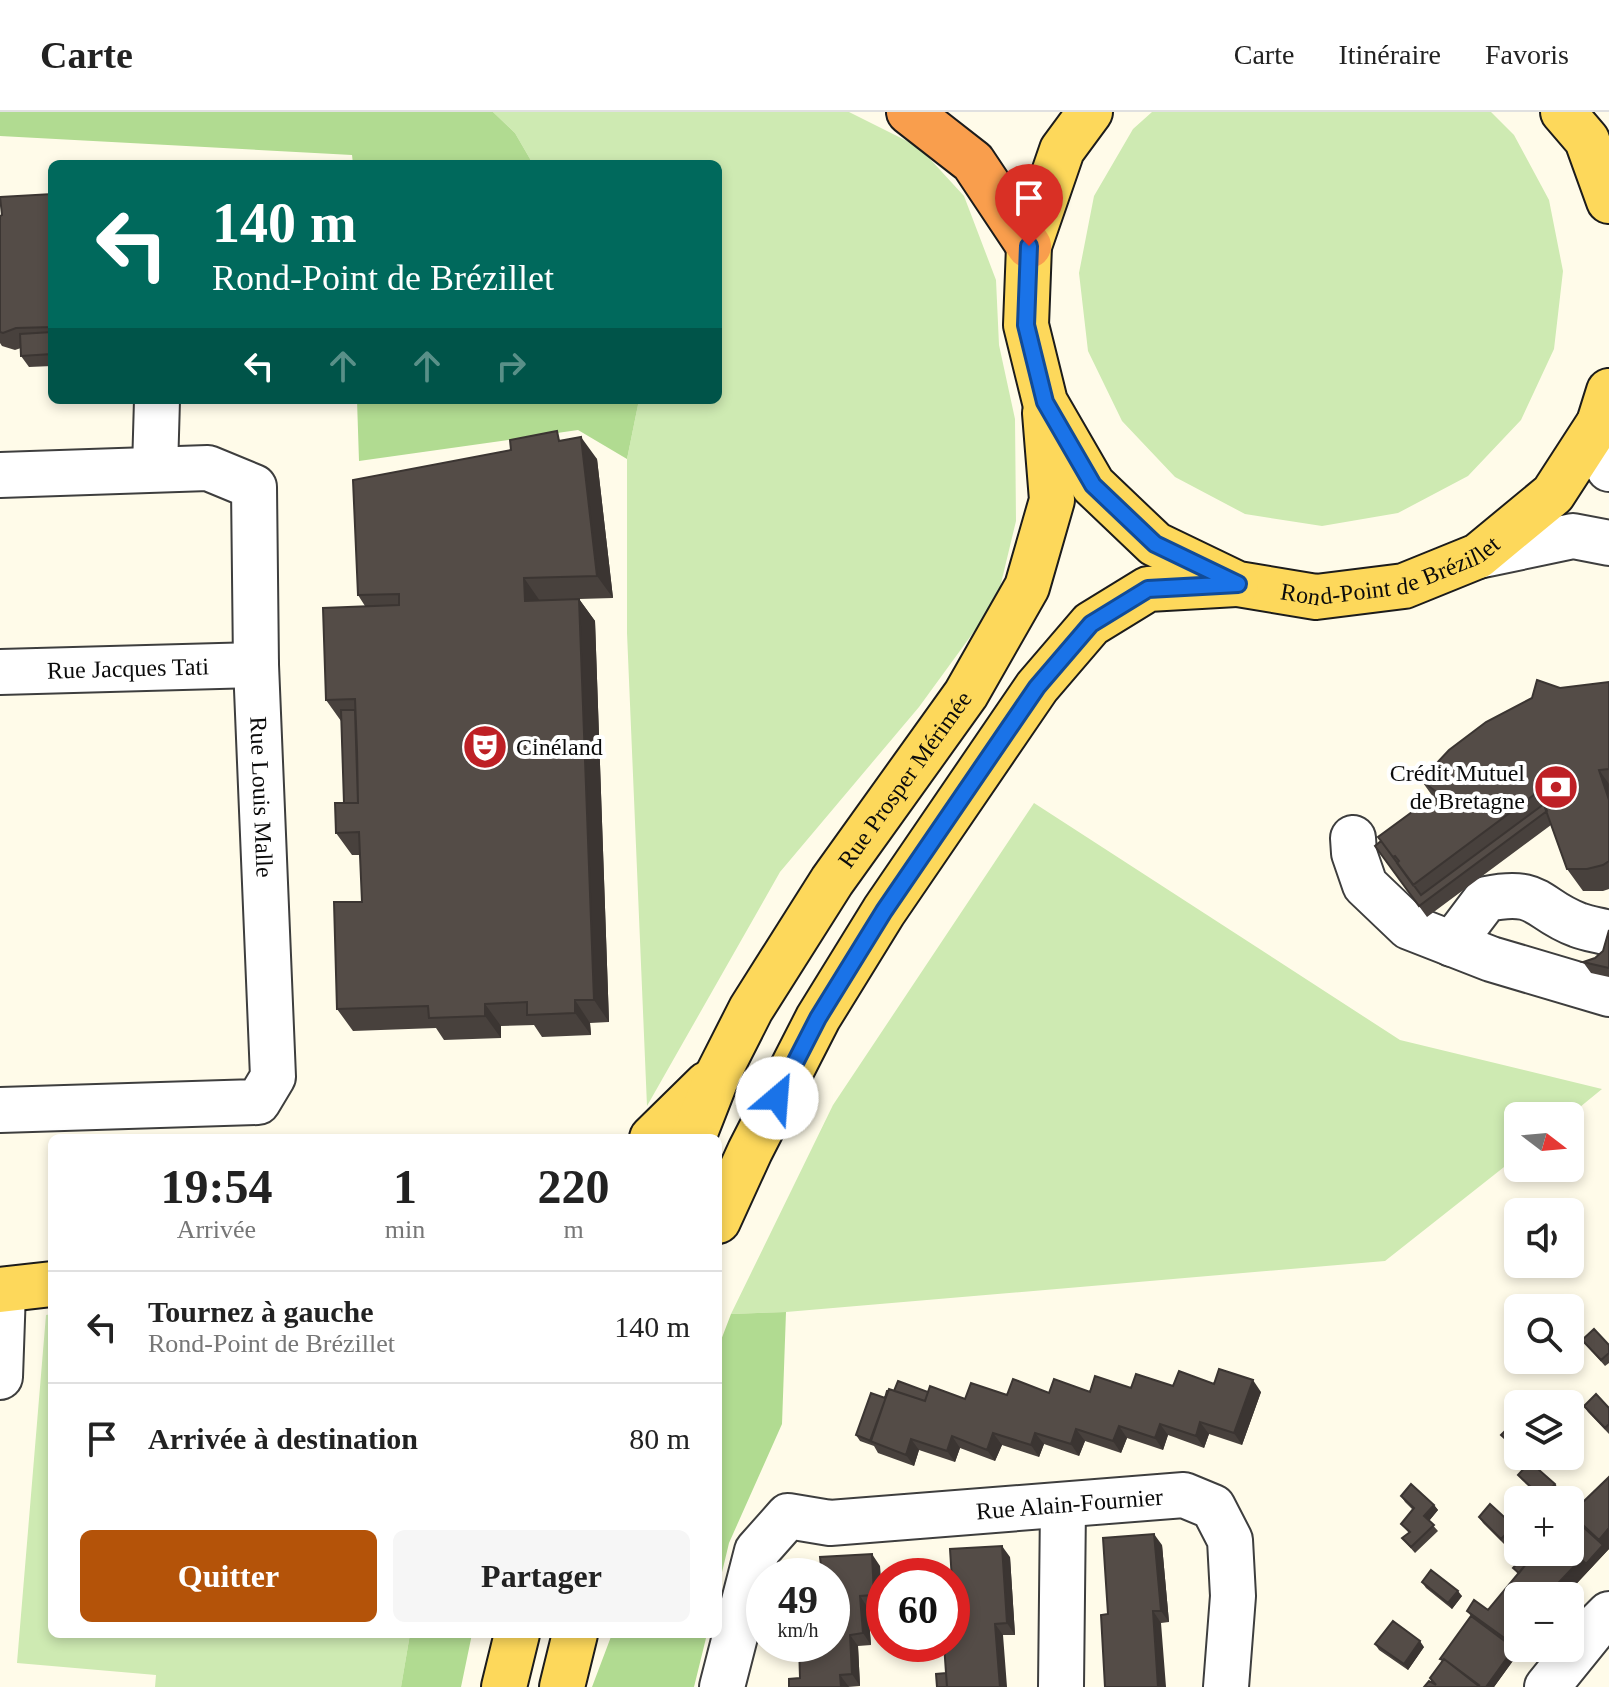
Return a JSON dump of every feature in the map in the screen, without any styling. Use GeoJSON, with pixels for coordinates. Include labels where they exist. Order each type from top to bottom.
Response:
{"type":"FeatureCollection","features":[{"type":"Feature","properties":{"kind":"highway"},"geometry":{"type":"LineString","coordinates":[[909,112],[973,162],[1029,246]]}},
{"type":"Feature","properties":{"kind":"main road","name":"Rond-Point de Brézillet"},"geometry":{"type":"LineString","coordinates":[[1090,112],[1062,150],[1029,246],[1026,325],[1045,402],[1093,485],[1155,544],[1238,584],[1316,597],[1404,586],[1478,556],[1553,494],[1604,407]]}},
{"type":"Feature","properties":{"kind":"main road"},"geometry":{"type":"LineString","coordinates":[[1563,112],[1587,140],[1609,201]]}},
{"type":"Feature","properties":{"kind":"main road","name":"Rue Prosper Mérimée"},"geometry":{"type":"LineString","coordinates":[[695,1134],[718,1074],[751,1009],[823,894],[966,694],[1027,587],[1052,500],[1045,402]]}},
{"type":"Feature","properties":{"kind":"main road"},"geometry":{"type":"LineString","coordinates":[[722,1212],[818,1018],[884,911],[1037,687],[1091,624],[1148,589],[1238,584]]}},
{"type":"Feature","properties":{"kind":"main road"},"geometry":{"type":"LineString","coordinates":[[656,1134],[718,1074]]}},
{"type":"Feature","properties":{"kind":"main road"},"geometry":{"type":"LineString","coordinates":[[2,1291],[48,1285]]}},
{"type":"Feature","properties":{"kind":"main road"},"geometry":{"type":"LineString","coordinates":[[504,1687],[516,1638]]}},
{"type":"Feature","properties":{"kind":"main road"},"geometry":{"type":"LineString","coordinates":[[562,1687],[574,1638]]}},
{"type":"Feature","properties":{"kind":"street"},"geometry":{"type":"LineString","coordinates":[[155,469],[157,404]]}},
{"type":"Feature","properties":{"kind":"street"},"geometry":{"type":"LineString","coordinates":[[1604,407],[1609,469]]}},
{"type":"Feature","properties":{"kind":"street","name":"Rue Louis Malle"},"geometry":{"type":"LineString","coordinates":[[0,475],[208,468],[254,487],[256,665],[273,1077],[258,1102],[0,1110]]}},
{"type":"Feature","properties":{"kind":"street"},"geometry":{"type":"LineString","coordinates":[[1478,556],[1573,536],[1609,543]]}},
{"type":"Feature","properties":{"kind":"street","name":"Rue Jacques Tati"},"geometry":{"type":"LineString","coordinates":[[0,672],[256,665]]}},
{"type":"Feature","properties":{"kind":"street"},"geometry":{"type":"LineString","coordinates":[[1353,838],[1354,853],[1365,885],[1409,927],[1491,959],[1609,994]]}},
{"type":"Feature","properties":{"kind":"street"},"geometry":{"type":"LineString","coordinates":[[1452,944],[1486,899],[1509,895],[1532,897],[1577,925],[1609,933]]}},
{"type":"Feature","properties":{"kind":"street"},"geometry":{"type":"LineString","coordinates":[[0,1377],[2,1291]]}},
{"type":"Feature","properties":{"kind":"street","name":"Rue Alain-Fournier"},"geometry":{"type":"LineString","coordinates":[[722,1687],[757,1551],[788,1516],[830,1523],[1184,1495],[1213,1507],[1230,1540],[1233,1596],[1226,1687]]}},
{"type":"Feature","properties":{"kind":"street"},"geometry":{"type":"LineString","coordinates":[[1061,1687],[1063,1506]]}},
{"type":"Feature","properties":{"kind":"street"},"geometry":{"type":"LineString","coordinates":[[1547,1687],[1609,1614]]}},
{"type":"Feature","properties":{"kind":"green space"},"geometry":{"type":"Polygon","coordinates":[[[0,112],[493,112],[515,133],[531,160],[353,160],[352,155],[0,136],[0,112]]]}},
{"type":"Feature","properties":{"kind":"green space"},"geometry":{"type":"Polygon","coordinates":[[[493,112],[849,112],[919,147],[964,196],[996,280],[999,345],[1015,419],[1016,521],[997,600],[919,707],[780,872],[647,1106],[627,633],[627,459],[638,404],[722,404],[722,160],[531,160],[515,133],[493,112]]]}},
{"type":"Feature","properties":{"kind":"green space"},"geometry":{"type":"Polygon","coordinates":[[[1152,112],[1491,112],[1514,135],[1549,200],[1563,271],[1554,349],[1521,420],[1468,476],[1398,513],[1322,526],[1245,514],[1175,477],[1122,421],[1088,351],[1079,273],[1094,196],[1133,129],[1152,112]]]}},
{"type":"Feature","properties":{"kind":"green space"},"geometry":{"type":"Polygon","coordinates":[[[357,404],[638,404],[627,459],[578,430],[359,461],[357,404]]]}},
{"type":"Feature","properties":{"kind":"green space"},"geometry":{"type":"Polygon","coordinates":[[[1034,803],[1400,1040],[1602,1089],[1584,1104],[1504,1102],[1504,1167],[1385,1261],[786,1312],[731,1314],[833,1105],[1034,803]]]}},
{"type":"Feature","properties":{"kind":"green space"},"geometry":{"type":"Polygon","coordinates":[[[786,1312],[782,1424],[729,1543],[722,1572],[722,1338],[731,1314],[786,1312]]]}},
{"type":"Feature","properties":{"kind":"green space"},"geometry":{"type":"Polygon","coordinates":[[[46,1315],[48,1638],[409,1638],[401,1687],[155,1687],[156,1675],[17,1663],[46,1315]]]}},
{"type":"Feature","properties":{"kind":"green space"},"geometry":{"type":"Polygon","coordinates":[[[409,1638],[471,1638],[461,1687],[401,1687],[409,1638]]]}},
{"type":"Feature","properties":{"kind":"green space"},"geometry":{"type":"Polygon","coordinates":[[[610,1638],[706,1638],[694,1687],[592,1687],[610,1638]]]}},
{"type":"Feature","properties":{"kind":"building"},"geometry":{"type":"Polygon","coordinates":[[[48,194],[48,327],[0,332],[0,197],[48,194]]]}},
{"type":"Feature","properties":{"kind":"building"},"geometry":{"type":"Polygon","coordinates":[[[48,332],[48,354],[21,356],[20,334],[48,332]]]}},
{"type":"Feature","properties":{"kind":"building","name":"Cinéland"},"geometry":{"type":"Polygon","coordinates":[[[557,431],[559,441],[581,437],[597,576],[524,578],[525,601],[579,599],[594,1000],[575,1000],[575,1013],[527,1015],[527,1002],[485,1004],[485,1016],[429,1018],[428,1006],[337,1009],[334,902],[362,902],[359,832],[336,833],[335,803],[358,803],[357,750],[355,699],[326,700],[323,608],[399,605],[399,594],[358,595],[353,480],[511,450],[510,440],[557,431]]]}},
{"type":"Feature","properties":{"kind":"building"},"geometry":{"type":"Polygon","coordinates":[[[1537,680],[1560,688],[1609,682],[1609,769],[1599,770],[1609,800],[1609,861],[1587,869],[1567,869],[1539,791],[1413,885],[1397,863],[1399,861],[1378,837],[1431,798],[1435,802],[1440,795],[1421,780],[1449,750],[1486,722],[1532,698],[1537,680]]]}},
{"type":"Feature","properties":{"kind":"building"},"geometry":{"type":"Polygon","coordinates":[[[341,710],[355,710],[358,803],[344,803],[341,710]]]}},
{"type":"Feature","properties":{"kind":"building"},"geometry":{"type":"Polygon","coordinates":[[[1544,804],[1547,811],[1419,906],[1375,846],[1381,841],[1421,895],[1544,804]]]}},
{"type":"Feature","properties":{"kind":"building"},"geometry":{"type":"Polygon","coordinates":[[[1609,930],[1609,968],[1583,962],[1603,951],[1609,930]]]}},
{"type":"Feature","properties":{"kind":"building"},"geometry":{"type":"Polygon","coordinates":[[[1594,1329],[1609,1345],[1609,1353],[1601,1360],[1584,1342],[1594,1329]]]}},
{"type":"Feature","properties":{"kind":"building"},"geometry":{"type":"Polygon","coordinates":[[[1219,1369],[1253,1380],[1234,1433],[1200,1422],[1196,1436],[1160,1424],[1155,1438],[1119,1426],[1113,1441],[1076,1429],[1071,1444],[1035,1433],[1031,1445],[993,1433],[987,1450],[952,1436],[947,1451],[911,1439],[906,1455],[870,1441],[889,1389],[925,1401],[930,1386],[965,1399],[971,1383],[1007,1395],[1013,1379],[1049,1393],[1054,1379],[1090,1392],[1095,1376],[1131,1388],[1136,1374],[1173,1386],[1179,1371],[1214,1384],[1219,1369]]]}},
{"type":"Feature","properties":{"kind":"building"},"geometry":{"type":"Polygon","coordinates":[[[898,1381],[928,1392],[925,1401],[894,1391],[898,1381]]]}},
{"type":"Feature","properties":{"kind":"building"},"geometry":{"type":"Polygon","coordinates":[[[888,1391],[871,1441],[856,1435],[871,1393],[885,1398],[888,1391]]]}},
{"type":"Feature","properties":{"kind":"building"},"geometry":{"type":"Polygon","coordinates":[[[1596,1394],[1609,1408],[1609,1424],[1605,1428],[1584,1406],[1596,1394]]]}},
{"type":"Feature","properties":{"kind":"building"},"geometry":{"type":"Polygon","coordinates":[[[1523,1470],[1539,1470],[1555,1484],[1530,1486],[1518,1475],[1523,1470]]]}},
{"type":"Feature","properties":{"kind":"building"},"geometry":{"type":"Polygon","coordinates":[[[1609,1477],[1609,1528],[1599,1540],[1584,1526],[1584,1501],[1609,1477]]]}},
{"type":"Feature","properties":{"kind":"building"},"geometry":{"type":"Polygon","coordinates":[[[1411,1484],[1434,1505],[1424,1516],[1434,1525],[1411,1547],[1402,1538],[1410,1532],[1401,1524],[1414,1508],[1401,1496],[1411,1484]]]}},
{"type":"Feature","properties":{"kind":"building"},"geometry":{"type":"Polygon","coordinates":[[[1490,1504],[1504,1517],[1504,1536],[1501,1539],[1479,1517],[1490,1504]]]}},
{"type":"Feature","properties":{"kind":"building"},"geometry":{"type":"Polygon","coordinates":[[[1584,1528],[1603,1545],[1586,1564],[1584,1562],[1584,1528]]]}},
{"type":"Feature","properties":{"kind":"building"},"geometry":{"type":"Polygon","coordinates":[[[1154,1534],[1161,1611],[1153,1611],[1158,1687],[1105,1687],[1101,1615],[1108,1614],[1103,1538],[1154,1534]]]}},
{"type":"Feature","properties":{"kind":"building"},"geometry":{"type":"Polygon","coordinates":[[[1002,1546],[1007,1623],[995,1624],[1000,1687],[947,1687],[945,1662],[970,1662],[970,1558],[951,1558],[950,1549],[1002,1546]]]}},
{"type":"Feature","properties":{"kind":"building"},"geometry":{"type":"Polygon","coordinates":[[[872,1554],[872,1558],[866,1558],[866,1596],[860,1596],[863,1633],[850,1635],[850,1558],[820,1557],[872,1554]]]}},
{"type":"Feature","properties":{"kind":"building"},"geometry":{"type":"Polygon","coordinates":[[[1515,1566],[1525,1566],[1519,1573],[1513,1568],[1515,1566]]]}},
{"type":"Feature","properties":{"kind":"building"},"geometry":{"type":"Polygon","coordinates":[[[1524,1566],[1574,1566],[1559,1582],[1511,1582],[1524,1566]]]}},
{"type":"Feature","properties":{"kind":"building"},"geometry":{"type":"Polygon","coordinates":[[[1431,1570],[1458,1591],[1448,1603],[1422,1582],[1431,1570]]]}},
{"type":"Feature","properties":{"kind":"building"},"geometry":{"type":"Polygon","coordinates":[[[1504,1591],[1504,1638],[1467,1611],[1474,1600],[1488,1610],[1504,1591]]]}},
{"type":"Feature","properties":{"kind":"building"},"geometry":{"type":"Polygon","coordinates":[[[1471,1616],[1504,1641],[1504,1662],[1486,1687],[1480,1687],[1440,1659],[1471,1616]]]}},
{"type":"Feature","properties":{"kind":"building"},"geometry":{"type":"Polygon","coordinates":[[[1393,1621],[1420,1641],[1404,1664],[1375,1644],[1393,1621]]]}},
{"type":"Feature","properties":{"kind":"building"},"geometry":{"type":"Polygon","coordinates":[[[850,1635],[852,1674],[840,1675],[841,1687],[789,1687],[789,1679],[800,1678],[800,1662],[850,1662],[850,1635]]]}},
{"type":"Feature","properties":{"kind":"building"},"geometry":{"type":"Polygon","coordinates":[[[1444,1659],[1479,1685],[1424,1687],[1429,1681],[1436,1685],[1430,1678],[1444,1659]]]}},
{"type":"Feature","properties":{"kind":"building"},"geometry":{"type":"Polygon","coordinates":[[[946,1673],[947,1687],[937,1687],[936,1674],[946,1673]]]}},
{"type":"Feature","properties":{"kind":"place","name":"Cinéland"},"geometry":{"type":"Point","coordinates":[485,747]}},
{"type":"Feature","properties":{"kind":"place","name":"Crédit Mutuel de Bretagne"},"geometry":{"type":"Point","coordinates":[1556,787]}},
{"type":"Feature","properties":{"kind":"route"},"geometry":{"type":"LineString","coordinates":[[777,1098],[818,1018],[884,911],[1037,687],[1091,624],[1148,589],[1238,584],[1155,544],[1093,485],[1045,402],[1026,325],[1029,246]]}}]}
